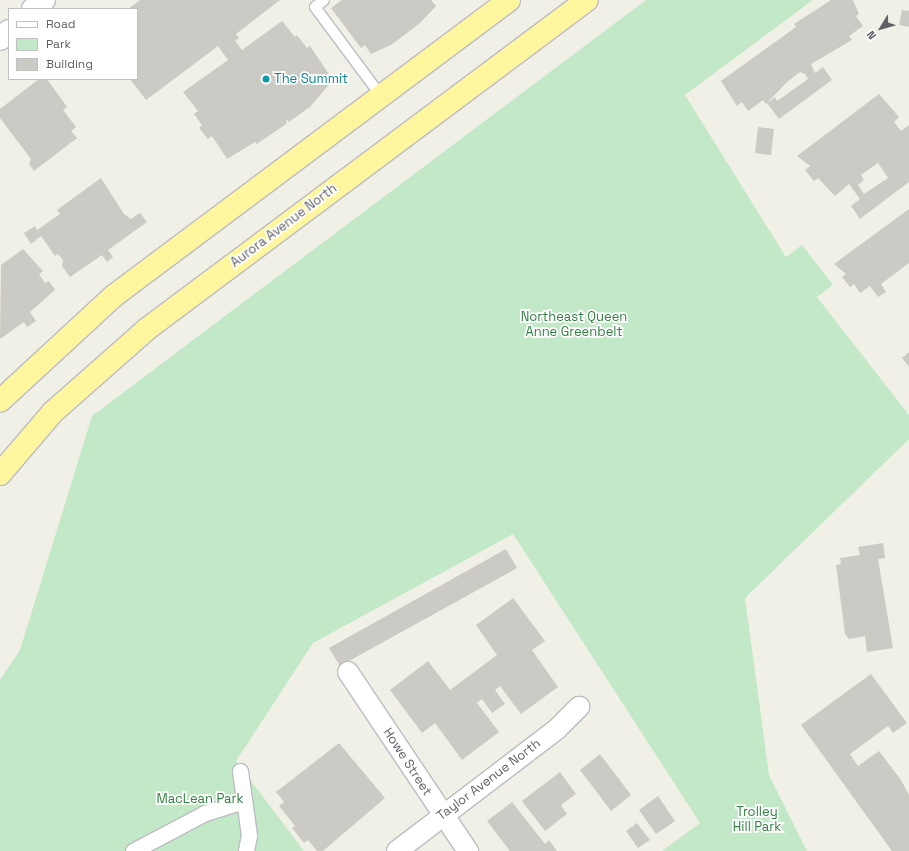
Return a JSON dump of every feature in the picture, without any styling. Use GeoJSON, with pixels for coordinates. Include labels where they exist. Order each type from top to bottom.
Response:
{"type":"FeatureCollection","features":[{"type":"Feature","properties":{"kind":"highway"},"geometry":{"type":"LineString","coordinates":[[0,401],[115,295],[509,0]]}},
{"type":"Feature","properties":{"kind":"highway","name":"Aurora Avenue North"},"geometry":{"type":"LineString","coordinates":[[0,474],[53,412],[147,329],[587,0]]}},
{"type":"Feature","properties":{"kind":"main road"},"geometry":{"type":"LineString","coordinates":[[34,8],[44,0]]}},
{"type":"Feature","properties":{"kind":"main road"},"geometry":{"type":"LineString","coordinates":[[0,39],[8,31]]}},
{"type":"Feature","properties":{"kind":"street","name":"Howe Street"},"geometry":{"type":"LineString","coordinates":[[348,672],[442,816],[468,851]]}},
{"type":"Feature","properties":{"kind":"street","name":"Taylor Avenue North"},"geometry":{"type":"LineString","coordinates":[[397,851],[556,730],[579,707]]}},
{"type":"Feature","properties":{"kind":"street"},"geometry":{"type":"LineString","coordinates":[[240,771],[249,835],[246,851]]}},
{"type":"Feature","properties":{"kind":"street"},"geometry":{"type":"LineString","coordinates":[[133,851],[205,813],[244,802]]}},
{"type":"Feature","properties":{"kind":"lane"},"geometry":{"type":"LineString","coordinates":[[324,0],[315,7],[381,96]]}},
{"type":"Feature","properties":{"kind":"green space","name":"Northeast Queen Anne Greenbelt"},"geometry":{"type":"Polygon","coordinates":[[[646,0],[813,0],[685,95],[786,257],[802,245],[833,285],[817,297],[909,415],[909,439],[745,598],[769,775],[807,851],[662,851],[700,823],[513,534],[313,643],[236,761],[304,851],[0,851],[0,680],[20,650],[92,416],[646,0]]]}},
{"type":"Feature","properties":{"kind":"building","name":"The Summit"},"geometry":{"type":"Polygon","coordinates":[[[140,0],[280,0],[236,34],[239,38],[235,41],[242,50],[282,21],[295,37],[297,35],[307,48],[310,46],[333,80],[310,107],[289,122],[287,119],[286,124],[257,144],[255,142],[227,159],[212,136],[208,139],[199,128],[202,125],[194,114],[198,111],[183,92],[228,60],[218,46],[146,100],[131,80],[138,80],[138,8],[129,8],[140,0]]]}},
{"type":"Feature","properties":{"kind":"building"},"geometry":{"type":"Polygon","coordinates":[[[342,0],[431,0],[436,6],[420,23],[391,45],[371,54],[365,45],[361,48],[331,8],[342,0]]]}},
{"type":"Feature","properties":{"kind":"building"},"geometry":{"type":"Polygon","coordinates":[[[831,0],[853,0],[859,14],[856,16],[863,26],[849,36],[852,40],[811,64],[815,73],[823,67],[832,80],[779,119],[767,103],[775,97],[777,101],[808,79],[805,74],[800,72],[787,82],[766,104],[763,100],[748,111],[742,102],[737,106],[721,81],[796,27],[794,24],[831,0]]]}},
{"type":"Feature","properties":{"kind":"building"},"geometry":{"type":"Polygon","coordinates":[[[902,10],[909,11],[909,27],[899,25],[902,10]]]}},
{"type":"Feature","properties":{"kind":"building"},"geometry":{"type":"Polygon","coordinates":[[[38,80],[48,80],[67,107],[63,110],[76,127],[71,131],[77,138],[34,171],[29,164],[31,159],[0,118],[0,109],[38,80]]]}},
{"type":"Feature","properties":{"kind":"building"},"geometry":{"type":"Polygon","coordinates":[[[879,94],[899,117],[894,122],[901,131],[909,125],[909,182],[860,219],[851,206],[860,199],[849,184],[835,196],[818,178],[814,181],[805,170],[810,166],[797,156],[879,94]],[[878,163],[861,175],[864,180],[858,185],[864,194],[888,178],[878,163]]]}},
{"type":"Feature","properties":{"kind":"building"},"geometry":{"type":"Polygon","coordinates":[[[758,127],[774,129],[771,155],[755,153],[758,127]]]}},
{"type":"Feature","properties":{"kind":"building"},"geometry":{"type":"Polygon","coordinates":[[[101,178],[124,214],[131,219],[140,213],[147,222],[108,250],[113,257],[107,262],[102,255],[70,277],[62,266],[63,260],[58,254],[55,256],[41,236],[31,244],[24,233],[35,226],[37,230],[60,214],[57,210],[101,178]]]}},
{"type":"Feature","properties":{"kind":"building"},"geometry":{"type":"Polygon","coordinates":[[[909,209],[909,263],[881,284],[886,292],[878,297],[870,286],[860,293],[854,284],[850,287],[842,277],[846,274],[834,264],[909,209]]]}},
{"type":"Feature","properties":{"kind":"building"},"geometry":{"type":"Polygon","coordinates":[[[23,249],[43,271],[39,274],[45,283],[49,281],[55,290],[30,312],[36,321],[27,327],[24,322],[0,339],[1,265],[23,249]]]}},
{"type":"Feature","properties":{"kind":"building"},"geometry":{"type":"Polygon","coordinates":[[[909,352],[909,367],[902,358],[909,352]]]}},
{"type":"Feature","properties":{"kind":"building"},"geometry":{"type":"Polygon","coordinates":[[[883,543],[885,558],[878,559],[893,648],[867,652],[865,636],[849,639],[845,634],[836,565],[841,564],[840,558],[860,555],[858,547],[883,543]]]}},
{"type":"Feature","properties":{"kind":"building"},"geometry":{"type":"Polygon","coordinates":[[[506,549],[517,568],[340,666],[329,648],[506,549]]]}},
{"type":"Feature","properties":{"kind":"building"},"geometry":{"type":"Polygon","coordinates":[[[513,598],[545,641],[532,650],[558,687],[521,714],[500,686],[495,690],[505,704],[492,713],[482,699],[477,703],[499,732],[462,760],[435,723],[422,733],[390,690],[428,661],[450,690],[497,655],[476,625],[513,598]]]}},
{"type":"Feature","properties":{"kind":"building"},"geometry":{"type":"Polygon","coordinates":[[[871,674],[907,723],[893,733],[888,726],[850,754],[858,766],[879,751],[901,780],[909,795],[909,851],[892,851],[801,725],[871,674]]]}},
{"type":"Feature","properties":{"kind":"building"},"geometry":{"type":"Polygon","coordinates":[[[339,743],[385,798],[323,851],[317,851],[308,840],[304,843],[292,828],[295,826],[279,806],[284,802],[276,792],[339,743]]]}},
{"type":"Feature","properties":{"kind":"building"},"geometry":{"type":"Polygon","coordinates":[[[600,754],[631,795],[611,811],[580,770],[600,754]]]}},
{"type":"Feature","properties":{"kind":"building"},"geometry":{"type":"Polygon","coordinates":[[[560,772],[576,794],[561,805],[567,814],[545,831],[522,801],[560,772]]]}},
{"type":"Feature","properties":{"kind":"building"},"geometry":{"type":"Polygon","coordinates":[[[658,796],[675,821],[656,834],[639,810],[658,796]]]}},
{"type":"Feature","properties":{"kind":"building"},"geometry":{"type":"Polygon","coordinates":[[[512,802],[545,844],[549,840],[557,851],[510,851],[487,821],[512,802]]]}},
{"type":"Feature","properties":{"kind":"building"},"geometry":{"type":"Polygon","coordinates":[[[637,823],[650,840],[638,848],[626,831],[637,823]]]}},
{"type":"Feature","properties":{"kind":"place","name":"The Summit"},"geometry":{"type":"Point","coordinates":[266,79]}},
{"type":"Feature","properties":{"kind":"park label","name":"MacLean Park"},"geometry":{"type":"Point","coordinates":[200,799]}},
{"type":"Feature","properties":{"kind":"park label","name":"Trolley Hill Park"},"geometry":{"type":"Point","coordinates":[757,820]}}]}
